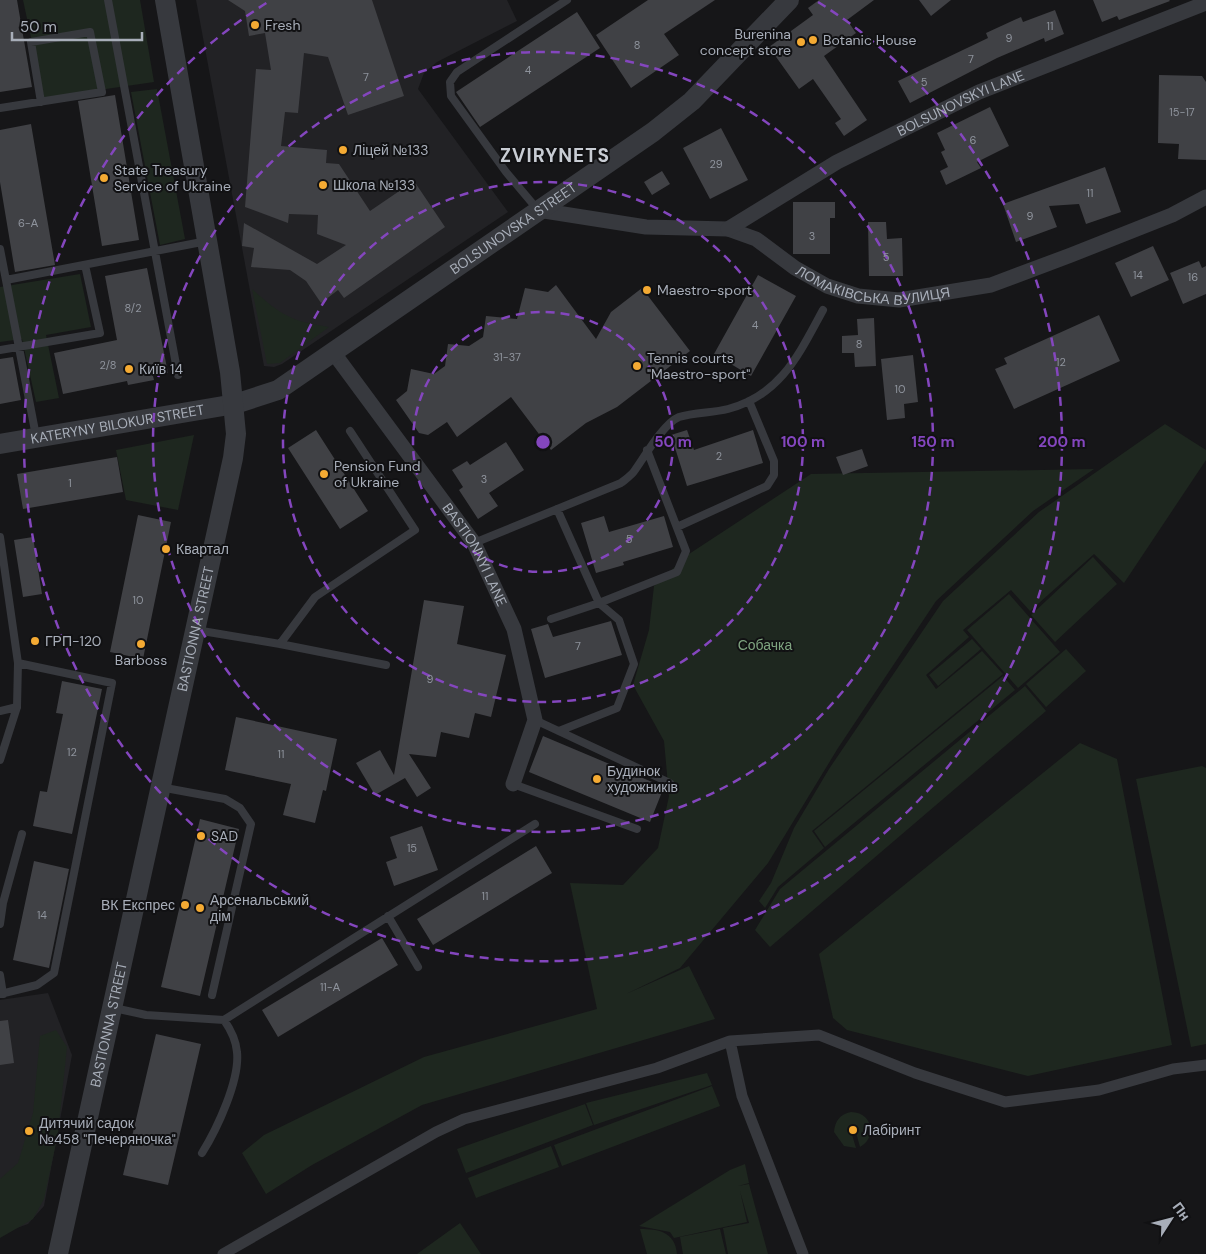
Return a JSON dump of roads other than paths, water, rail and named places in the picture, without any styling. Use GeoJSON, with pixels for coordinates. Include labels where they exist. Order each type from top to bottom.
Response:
{"type":"FeatureCollection","features":[{"type":"Feature","properties":{"kind":"street","name":"BASTIONNA STREET"},"geometry":{"type":"LineString","coordinates":[[56,1251],[112,1007],[233,458],[236,434],[235,404],[166,0]]}},
{"type":"Feature","properties":{"kind":"street","name":"BOLSUNOVSKA STREET"},"geometry":{"type":"LineString","coordinates":[[235,404],[278,390],[654,132],[692,101],[789,0]]}},
{"type":"Feature","properties":{"kind":"street","name":"BOLSUNOVSKYI LANE"},"geometry":{"type":"LineString","coordinates":[[728,229],[837,162],[979,92],[1206,3]]}},
{"type":"Feature","properties":{"kind":"street","name":"ЛОМАКІВСЬКА ВУЛИЦЯ"},"geometry":{"type":"LineString","coordinates":[[538,210],[646,227],[728,229],[756,239],[795,268],[827,286],[858,296],[899,300],[991,285],[1172,214],[1206,197]]}},
{"type":"Feature","properties":{"kind":"street","name":"BASTIONNYI LANE"},"geometry":{"type":"LineString","coordinates":[[333,352],[474,543],[514,629],[535,720]]}},
{"type":"Feature","properties":{"kind":"street","name":"KATERYNY BILOKUR STREET"},"geometry":{"type":"LineString","coordinates":[[0,444],[235,404]]}},
{"type":"Feature","properties":{"kind":"street"},"geometry":{"type":"LineString","coordinates":[[513,784],[535,720]]}},
{"type":"Feature","properties":{"kind":"street"},"geometry":{"type":"LineString","coordinates":[[223,1254],[436,1132],[464,1119],[657,1068],[730,1041],[819,1035],[915,1073],[1005,1102],[1099,1090],[1172,1069],[1206,1065]]}},
{"type":"Feature","properties":{"kind":"street"},"geometry":{"type":"LineString","coordinates":[[730,1041],[742,1096],[803,1254]]}},
{"type":"Feature","properties":{"kind":"lane"},"geometry":{"type":"LineString","coordinates":[[108,0],[178,375]]}},
{"type":"Feature","properties":{"kind":"lane"},"geometry":{"type":"LineString","coordinates":[[538,210],[464,116],[452,96],[450,82],[457,72],[567,0]]}},
{"type":"Feature","properties":{"kind":"lane"},"geometry":{"type":"LineString","coordinates":[[0,108],[40,102],[102,92],[90,32],[30,42],[40,102]]}},
{"type":"Feature","properties":{"kind":"lane"},"geometry":{"type":"LineString","coordinates":[[6,280],[208,241]]}},
{"type":"Feature","properties":{"kind":"lane"},"geometry":{"type":"LineString","coordinates":[[0,249],[17,347],[36,438]]}},
{"type":"Feature","properties":{"kind":"lane"},"geometry":{"type":"LineString","coordinates":[[0,350],[100,333],[86,265]]}},
{"type":"Feature","properties":{"kind":"lane"},"geometry":{"type":"LineString","coordinates":[[474,543],[622,483],[634,472],[647,450],[678,417],[717,412],[749,401],[762,394],[781,379],[798,356],[823,310]]}},
{"type":"Feature","properties":{"kind":"lane"},"geometry":{"type":"LineString","coordinates":[[677,527],[767,486],[774,475],[774,461],[749,401]]}},
{"type":"Feature","properties":{"kind":"lane"},"geometry":{"type":"LineString","coordinates":[[280,644],[315,597],[415,530],[350,430]]}},
{"type":"Feature","properties":{"kind":"lane"},"geometry":{"type":"LineString","coordinates":[[551,619],[599,603],[677,572],[686,551],[647,450]]}},
{"type":"Feature","properties":{"kind":"lane"},"geometry":{"type":"LineString","coordinates":[[558,509],[599,603],[619,620],[634,664],[617,708],[559,731]]}},
{"type":"Feature","properties":{"kind":"lane"},"geometry":{"type":"LineString","coordinates":[[0,537],[18,663],[17,707],[0,760]]}},
{"type":"Feature","properties":{"kind":"lane"},"geometry":{"type":"LineString","coordinates":[[195,630],[280,644],[386,665]]}},
{"type":"Feature","properties":{"kind":"lane"},"geometry":{"type":"LineString","coordinates":[[0,975],[2,994],[37,985],[54,973],[112,684],[18,663]]}},
{"type":"Feature","properties":{"kind":"lane"},"geometry":{"type":"LineString","coordinates":[[0,711],[17,707]]}},
{"type":"Feature","properties":{"kind":"lane"},"geometry":{"type":"LineString","coordinates":[[535,720],[670,782]]}},
{"type":"Feature","properties":{"kind":"lane"},"geometry":{"type":"LineString","coordinates":[[513,784],[637,829]]}},
{"type":"Feature","properties":{"kind":"lane"},"geometry":{"type":"LineString","coordinates":[[160,787],[225,799],[240,808],[251,824],[212,995]]}},
{"type":"Feature","properties":{"kind":"lane"},"geometry":{"type":"LineString","coordinates":[[112,1007],[146,1015],[224,1020],[535,824]]}},
{"type":"Feature","properties":{"kind":"lane"},"geometry":{"type":"LineString","coordinates":[[0,924],[2,904],[22,834]]}},
{"type":"Feature","properties":{"kind":"lane"},"geometry":{"type":"LineString","coordinates":[[388,916],[418,967]]}},
{"type":"Feature","properties":{"kind":"lane"},"geometry":{"type":"LineString","coordinates":[[202,1153],[218,1127],[235,1073],[238,1052],[233,1034],[224,1020]]}},
{"type":"Feature","properties":{"kind":"place","name":"Fresh"},"geometry":{"type":"Point","coordinates":[255,25]}},
{"type":"Feature","properties":{"kind":"place","name":"Botanic House"},"geometry":{"type":"Point","coordinates":[813,40]}},
{"type":"Feature","properties":{"kind":"place","name":"Burenina concept store"},"geometry":{"type":"Point","coordinates":[801,42]}},
{"type":"Feature","properties":{"kind":"place","name":"Ліцей №133"},"geometry":{"type":"Point","coordinates":[343,150]}},
{"type":"Feature","properties":{"kind":"place","name":"State Treasury Service of Ukraine"},"geometry":{"type":"Point","coordinates":[104,178]}},
{"type":"Feature","properties":{"kind":"place","name":"Школа №133"},"geometry":{"type":"Point","coordinates":[323,185]}},
{"type":"Feature","properties":{"kind":"place","name":"Maestro-sport"},"geometry":{"type":"Point","coordinates":[647,290]}},
{"type":"Feature","properties":{"kind":"place","name":"Tennis courts \"Maestro-sport\""},"geometry":{"type":"Point","coordinates":[637,366]}},
{"type":"Feature","properties":{"kind":"place","name":"Київ 14"},"geometry":{"type":"Point","coordinates":[129,369]}},
{"type":"Feature","properties":{"kind":"place","name":"Pension Fund of Ukraine"},"geometry":{"type":"Point","coordinates":[324,474]}},
{"type":"Feature","properties":{"kind":"place","name":"Квартал"},"geometry":{"type":"Point","coordinates":[166,549]}},
{"type":"Feature","properties":{"kind":"place","name":"ГРП-120"},"geometry":{"type":"Point","coordinates":[35,641]}},
{"type":"Feature","properties":{"kind":"place","name":"Barboss"},"geometry":{"type":"Point","coordinates":[141,644]}},
{"type":"Feature","properties":{"kind":"place","name":"Будинок художників"},"geometry":{"type":"Point","coordinates":[597,779]}},
{"type":"Feature","properties":{"kind":"place","name":"SAD"},"geometry":{"type":"Point","coordinates":[201,836]}},
{"type":"Feature","properties":{"kind":"place","name":"ВК Експрес"},"geometry":{"type":"Point","coordinates":[185,905]}},
{"type":"Feature","properties":{"kind":"place","name":"Арсенальський дім"},"geometry":{"type":"Point","coordinates":[200,908]}},
{"type":"Feature","properties":{"kind":"place","name":"Лабіринт"},"geometry":{"type":"Point","coordinates":[853,1130]}},
{"type":"Feature","properties":{"kind":"place","name":"Дитячий садок №458 \"Печеряночка\""},"geometry":{"type":"Point","coordinates":[29,1131]}},
{"type":"Feature","properties":{"kind":"district","name":"ZVIRYNETS"},"geometry":{"type":"Point","coordinates":[555,155]}},
{"type":"Feature","properties":{"kind":"park label","name":"Собачка"},"geometry":{"type":"Point","coordinates":[765,645]}}]}
